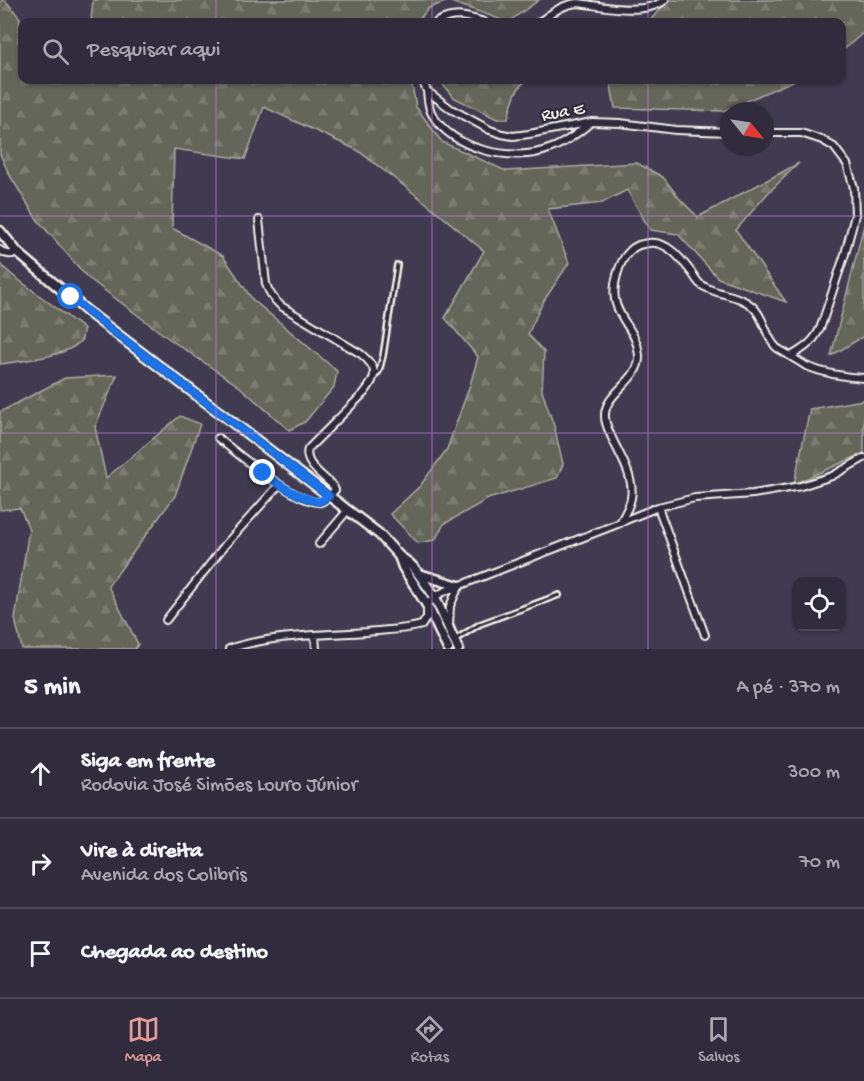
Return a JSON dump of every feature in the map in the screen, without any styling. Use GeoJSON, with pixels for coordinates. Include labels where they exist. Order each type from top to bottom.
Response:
{"type":"FeatureCollection","features":[{"type":"Feature","properties":{"kind":"main road"},"geometry":{"type":"LineString","coordinates":[[0,231],[18,253],[88,312],[379,534],[419,574],[435,597],[458,649]]}},
{"type":"Feature","properties":{"kind":"main road"},"geometry":{"type":"LineString","coordinates":[[399,556],[446,648]]}},
{"type":"Feature","properties":{"kind":"main road"},"geometry":{"type":"LineString","coordinates":[[419,574],[459,586]]}},
{"type":"Feature","properties":{"kind":"street"},"geometry":{"type":"LineString","coordinates":[[544,18],[569,3],[635,9],[650,8],[665,0]]}},
{"type":"Feature","properties":{"kind":"street"},"geometry":{"type":"LineString","coordinates":[[446,18],[458,16],[473,18]]}},
{"type":"Feature","properties":{"kind":"street","name":"Rua E"},"geometry":{"type":"LineString","coordinates":[[424,84],[427,91],[451,109],[482,127],[513,136],[592,122],[720,132]]}},
{"type":"Feature","properties":{"kind":"street"},"geometry":{"type":"LineString","coordinates":[[427,91],[431,113],[443,128],[461,141],[489,152],[515,155],[532,154],[550,149],[573,137],[592,122]]}},
{"type":"Feature","properties":{"kind":"street"},"geometry":{"type":"LineString","coordinates":[[774,133],[801,134],[822,140],[834,147],[847,164],[854,188],[855,215],[846,254],[821,326],[812,341],[804,349],[791,356]]}},
{"type":"Feature","properties":{"kind":"street"},"geometry":{"type":"LineString","coordinates":[[218,438],[279,485],[308,500],[319,502],[334,490],[333,486],[308,461],[306,455],[308,449],[364,393],[375,376],[374,368],[361,354],[274,300],[266,284],[259,220]]}},
{"type":"Feature","properties":{"kind":"street"},"geometry":{"type":"LineString","coordinates":[[620,522],[631,497],[631,482],[604,416],[610,400],[636,369],[639,361],[634,338],[620,316],[615,303],[614,286],[618,270],[627,253],[638,245],[654,243],[667,246],[699,283],[745,301],[761,315],[775,346],[803,364],[814,369],[864,378]]}},
{"type":"Feature","properties":{"kind":"street"},"geometry":{"type":"LineString","coordinates":[[0,250],[11,255],[18,253]]}},
{"type":"Feature","properties":{"kind":"street"},"geometry":{"type":"LineString","coordinates":[[422,625],[427,617],[426,605],[443,592],[658,507],[695,498],[753,494],[801,486],[832,476],[864,458]]}},
{"type":"Feature","properties":{"kind":"street"},"geometry":{"type":"LineString","coordinates":[[166,620],[225,545],[279,485]]}},
{"type":"Feature","properties":{"kind":"street"},"geometry":{"type":"LineString","coordinates":[[658,507],[705,635]]}},
{"type":"Feature","properties":{"kind":"street"},"geometry":{"type":"LineString","coordinates":[[319,544],[348,510]]}},
{"type":"Feature","properties":{"kind":"street"},"geometry":{"type":"LineString","coordinates":[[229,649],[255,642],[405,629],[422,625],[439,632],[449,627],[450,606],[459,586]]}},
{"type":"Feature","properties":{"kind":"street"},"geometry":{"type":"LineString","coordinates":[[315,635],[316,649]]}},
{"type":"Feature","properties":{"kind":"lane"},"geometry":{"type":"LineString","coordinates":[[375,376],[379,371],[383,356],[397,265]]}},
{"type":"Feature","properties":{"kind":"lane"},"geometry":{"type":"LineString","coordinates":[[455,640],[480,624],[559,595]]}},
{"type":"Feature","properties":{"kind":"green space"},"geometry":{"type":"Polygon","coordinates":[[[2,0],[5,0],[20,18],[18,18],[18,84],[412,84],[416,107],[442,142],[506,171],[637,163],[663,177],[698,217],[799,163],[767,194],[736,230],[786,302],[718,278],[678,234],[650,230],[627,190],[602,203],[548,209],[569,263],[543,302],[528,334],[544,352],[542,391],[554,426],[563,464],[557,478],[488,499],[444,524],[435,540],[418,543],[390,514],[420,486],[447,449],[470,385],[478,357],[445,318],[484,251],[357,150],[264,107],[245,159],[174,149],[172,228],[223,256],[252,299],[337,371],[334,387],[305,422],[289,430],[240,387],[168,338],[87,277],[36,218],[9,174],[0,154],[0,4],[2,0]]]}},
{"type":"Feature","properties":{"kind":"green space"},"geometry":{"type":"Polygon","coordinates":[[[93,0],[539,0],[514,18],[497,18],[448,1],[429,8],[420,18],[91,18],[93,0]]]}},
{"type":"Feature","properties":{"kind":"green space"},"geometry":{"type":"Polygon","coordinates":[[[670,0],[864,0],[864,32],[846,48],[846,18],[652,18],[670,0]]]}},
{"type":"Feature","properties":{"kind":"green space"},"geometry":{"type":"Polygon","coordinates":[[[442,84],[523,84],[512,103],[508,119],[497,119],[453,97],[442,84]]]}},
{"type":"Feature","properties":{"kind":"green space"},"geometry":{"type":"Polygon","coordinates":[[[611,84],[786,84],[744,102],[720,102],[720,111],[615,108],[611,84]]]}},
{"type":"Feature","properties":{"kind":"green space"},"geometry":{"type":"Polygon","coordinates":[[[864,225],[864,336],[831,356],[864,225]]]}},
{"type":"Feature","properties":{"kind":"green space"},"geometry":{"type":"Polygon","coordinates":[[[0,264],[84,329],[82,339],[76,345],[56,354],[0,364],[0,264]]]}},
{"type":"Feature","properties":{"kind":"green space"},"geometry":{"type":"Polygon","coordinates":[[[117,375],[95,427],[106,478],[180,416],[200,424],[175,496],[108,586],[138,644],[135,649],[22,649],[15,619],[29,529],[20,508],[0,510],[0,412],[65,378],[117,375]]]}},
{"type":"Feature","properties":{"kind":"green space"},"geometry":{"type":"Polygon","coordinates":[[[864,400],[864,453],[794,484],[810,409],[864,400]]]}},
{"type":"Feature","properties":{"kind":"route"},"geometry":{"type":"LineString","coordinates":[[71,297],[329,496],[319,502],[308,500],[279,485],[263,473]]}}]}
